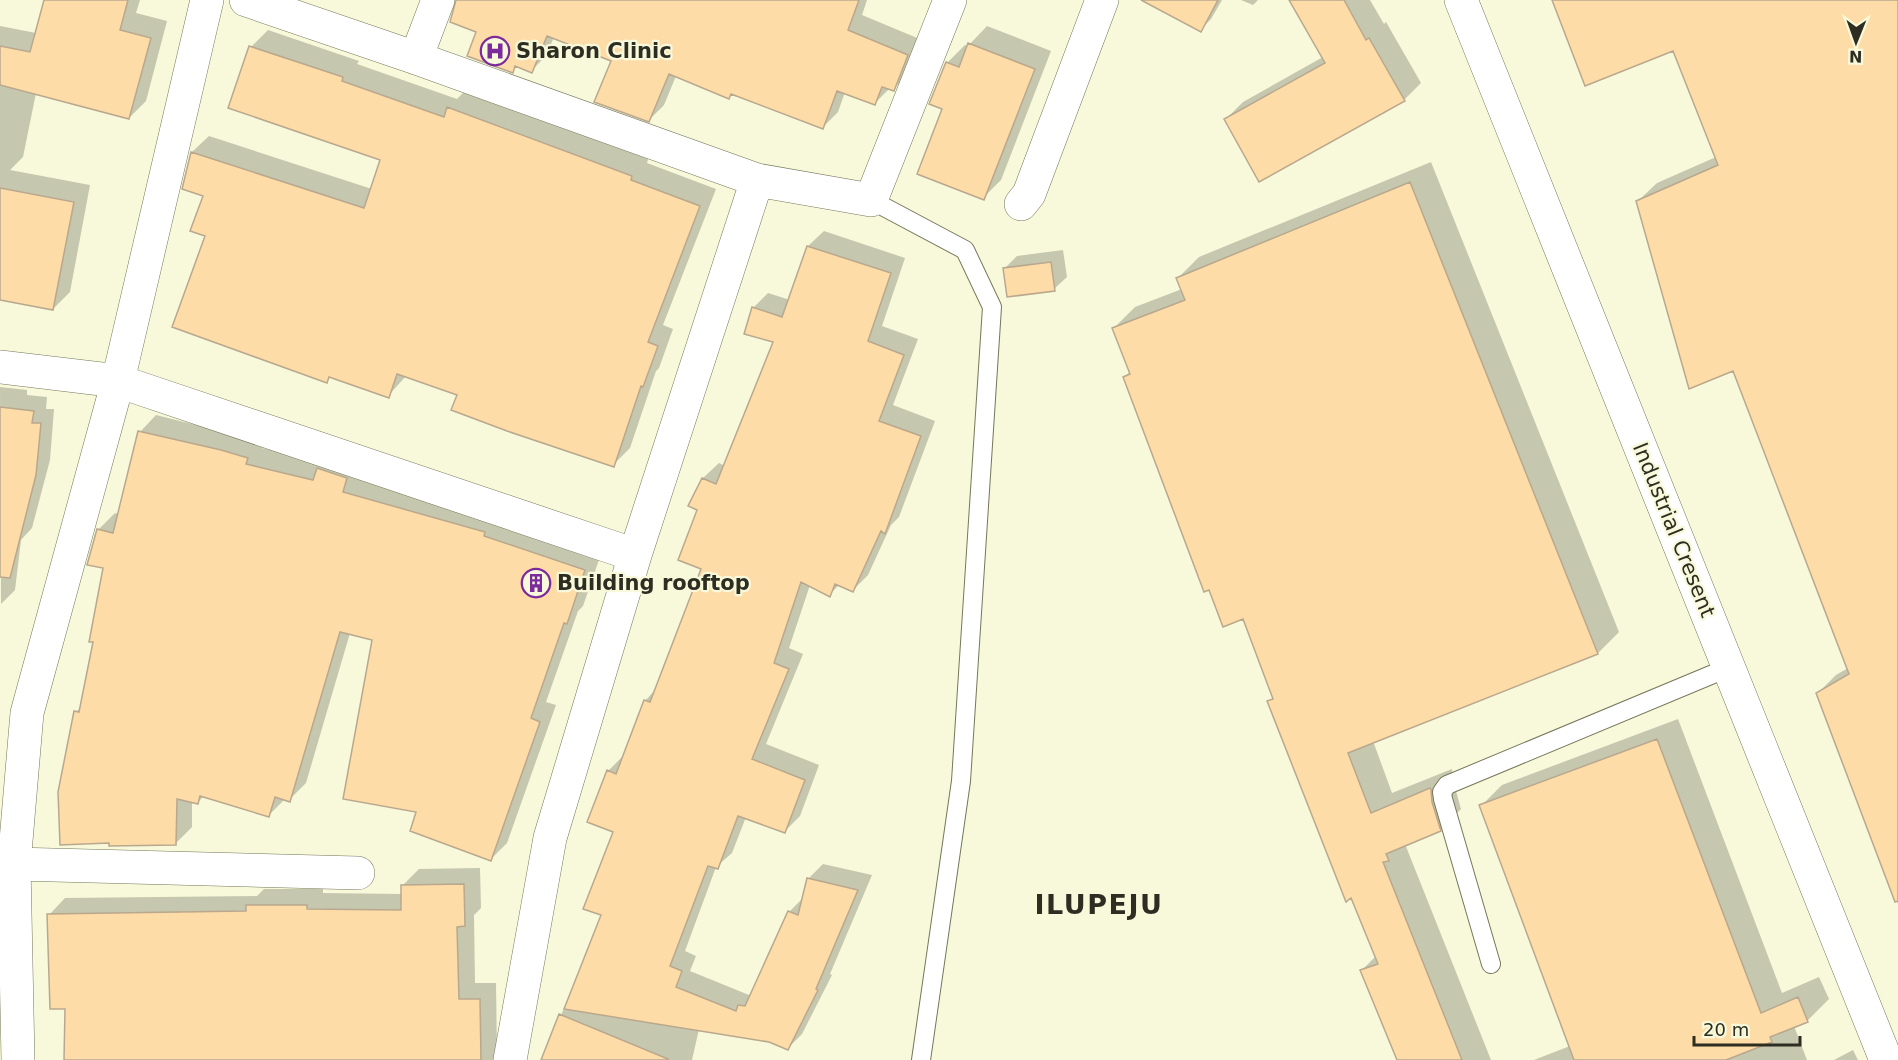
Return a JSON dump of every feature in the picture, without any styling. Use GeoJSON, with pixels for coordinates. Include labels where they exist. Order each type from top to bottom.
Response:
{"type":"FeatureCollection","features":[{"type":"Feature","properties":{"kind":"street"},"geometry":{"type":"LineString","coordinates":[[18,1060],[13,713],[118,381],[207,0]]}},
{"type":"Feature","properties":{"kind":"street"},"geometry":{"type":"LineString","coordinates":[[246,0],[757,180],[871,200],[950,0]]}},
{"type":"Feature","properties":{"kind":"street"},"geometry":{"type":"LineString","coordinates":[[416,58],[438,0]]}},
{"type":"Feature","properties":{"kind":"street"},"geometry":{"type":"LineString","coordinates":[[1021,204],[1029,194],[1102,0]]}},
{"type":"Feature","properties":{"kind":"street","name":"Industrial Cresent"},"geometry":{"type":"LineString","coordinates":[[1461,0],[1886,1060]]}},
{"type":"Feature","properties":{"kind":"street"},"geometry":{"type":"LineString","coordinates":[[510,1060],[550,838],[635,555],[757,180]]}},
{"type":"Feature","properties":{"kind":"street"},"geometry":{"type":"LineString","coordinates":[[0,367],[118,381],[635,555]]}},
{"type":"Feature","properties":{"kind":"street"},"geometry":{"type":"LineString","coordinates":[[14,864],[358,873]]}},
{"type":"Feature","properties":{"kind":"lane"},"geometry":{"type":"LineString","coordinates":[[871,200],[965,250],[992,307],[961,780],[921,1060]]}},
{"type":"Feature","properties":{"kind":"lane"},"geometry":{"type":"LineString","coordinates":[[1491,964],[1443,799],[1442,792],[1447,785],[1730,667]]}},
{"type":"Feature","properties":{"kind":"building"},"geometry":{"type":"Polygon","coordinates":[[[44,0],[128,0],[120,30],[151,38],[129,119],[0,85],[0,46],[30,52],[44,0]]]}},
{"type":"Feature","properties":{"kind":"building"},"geometry":{"type":"Polygon","coordinates":[[[456,0],[859,0],[848,30],[908,55],[894,91],[882,87],[875,105],[837,91],[823,129],[731,94],[729,99],[669,74],[649,122],[594,102],[611,61],[547,36],[532,73],[515,66],[513,73],[467,56],[476,32],[450,22],[456,0]]]}},
{"type":"Feature","properties":{"kind":"building"},"geometry":{"type":"Polygon","coordinates":[[[1141,0],[1218,0],[1201,32],[1141,0]]]}},
{"type":"Feature","properties":{"kind":"building"},"geometry":{"type":"Polygon","coordinates":[[[1289,0],[1344,0],[1366,40],[1369,38],[1405,101],[1259,182],[1224,119],[1325,63],[1289,0]]]}},
{"type":"Feature","properties":{"kind":"building"},"geometry":{"type":"Polygon","coordinates":[[[1552,0],[1898,0],[1898,901],[1895,902],[1816,693],[1849,674],[1733,371],[1689,389],[1636,201],[1718,165],[1673,51],[1585,86],[1552,0]]]}},
{"type":"Feature","properties":{"kind":"building"},"geometry":{"type":"Polygon","coordinates":[[[968,43],[1035,69],[984,200],[917,174],[942,109],[929,104],[946,62],[959,67],[968,43]]]}},
{"type":"Feature","properties":{"kind":"building"},"geometry":{"type":"Polygon","coordinates":[[[249,46],[343,77],[342,81],[444,117],[447,107],[632,176],[631,180],[700,206],[648,342],[658,346],[643,387],[641,386],[614,467],[451,410],[457,395],[397,374],[389,398],[329,377],[327,383],[172,327],[205,236],[190,231],[203,196],[182,189],[191,152],[364,208],[380,160],[228,108],[249,46]]]}},
{"type":"Feature","properties":{"kind":"building"},"geometry":{"type":"Polygon","coordinates":[[[1410,182],[1598,654],[1348,753],[1371,813],[1430,788],[1431,790],[1432,802],[1441,831],[1386,854],[1389,861],[1383,862],[1462,1060],[1397,1060],[1360,970],[1378,964],[1351,898],[1346,902],[1267,701],[1273,699],[1243,619],[1223,627],[1209,590],[1204,592],[1123,377],[1130,374],[1112,328],[1185,300],[1176,278],[1410,182]]]}},
{"type":"Feature","properties":{"kind":"building"},"geometry":{"type":"Polygon","coordinates":[[[0,188],[74,202],[53,310],[0,300],[0,188]]]}},
{"type":"Feature","properties":{"kind":"building"},"geometry":{"type":"Polygon","coordinates":[[[807,246],[891,273],[868,341],[904,355],[879,421],[921,436],[885,534],[881,531],[853,592],[835,584],[830,597],[801,582],[774,663],[789,669],[752,759],[805,780],[785,833],[738,816],[718,869],[708,866],[670,966],[682,971],[676,987],[736,1011],[738,1005],[745,1006],[788,911],[798,915],[807,878],[858,890],[816,989],[818,990],[788,1050],[769,1042],[564,1009],[601,915],[583,909],[613,832],[587,822],[607,770],[616,774],[644,700],[650,702],[701,569],[678,560],[697,510],[688,506],[702,478],[716,484],[773,342],[744,334],[752,307],[782,317],[807,246]]]}},
{"type":"Feature","properties":{"kind":"building"},"geometry":{"type":"Polygon","coordinates":[[[1051,262],[1055,291],[1007,297],[1003,268],[1051,262]]]}},
{"type":"Feature","properties":{"kind":"building"},"geometry":{"type":"Polygon","coordinates":[[[0,407],[34,411],[32,423],[41,423],[36,475],[10,578],[0,577],[0,407]]]}},
{"type":"Feature","properties":{"kind":"building"},"geometry":{"type":"Polygon","coordinates":[[[138,431],[221,450],[248,458],[246,464],[313,480],[317,468],[347,478],[343,492],[485,532],[484,536],[585,570],[531,718],[540,722],[491,861],[410,831],[416,812],[343,799],[372,640],[340,632],[290,802],[275,797],[269,817],[200,796],[198,804],[177,799],[176,845],[109,846],[109,843],[60,845],[58,792],[74,711],[79,712],[93,642],[89,642],[103,568],[87,565],[97,529],[113,533],[138,431]]]}},
{"type":"Feature","properties":{"kind":"building"},"geometry":{"type":"Polygon","coordinates":[[[1657,739],[1761,1013],[1798,997],[1808,1022],[1770,1037],[1772,1042],[1726,1060],[1574,1060],[1479,805],[1657,739]]]}},
{"type":"Feature","properties":{"kind":"building"},"geometry":{"type":"Polygon","coordinates":[[[464,884],[465,926],[457,927],[459,999],[480,999],[481,1060],[64,1060],[65,1009],[50,1009],[47,914],[246,911],[246,905],[307,905],[307,909],[401,910],[401,885],[464,884]]]}},
{"type":"Feature","properties":{"kind":"building"},"geometry":{"type":"Polygon","coordinates":[[[559,1014],[668,1059],[668,1060],[541,1060],[559,1014]]]}},
{"type":"Feature","properties":{"kind":"place","name":"Sharon Clinic"},"geometry":{"type":"Point","coordinates":[495,51]}},
{"type":"Feature","properties":{"kind":"place","name":"Building rooftop"},"geometry":{"type":"Point","coordinates":[536,583]}},
{"type":"Feature","properties":{"kind":"district","name":"ILUPEJU"},"geometry":{"type":"Point","coordinates":[1099,904]}}]}
